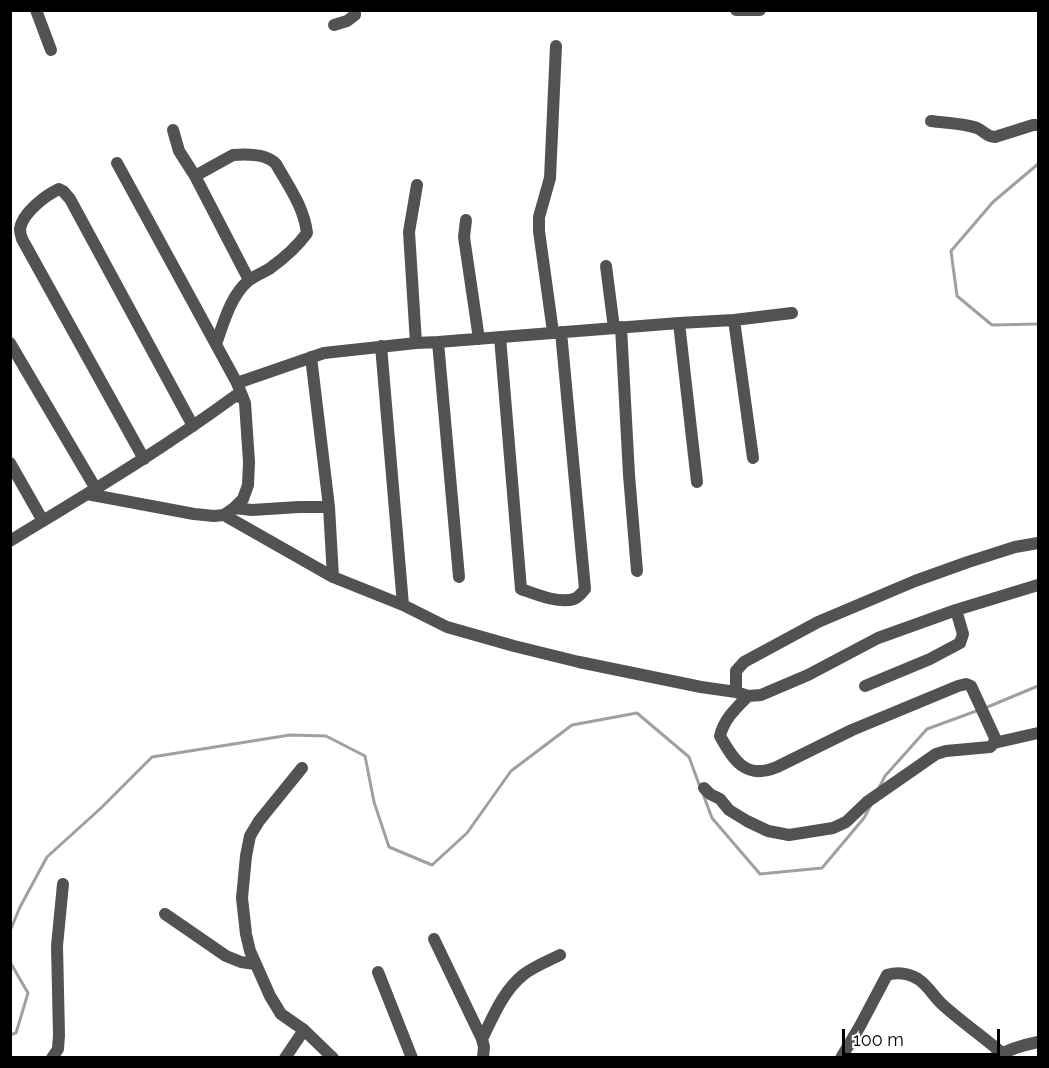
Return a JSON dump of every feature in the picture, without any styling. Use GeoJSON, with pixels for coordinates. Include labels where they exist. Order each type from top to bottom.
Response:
{"type":"FeatureCollection","features":[{"type":"Feature","properties":{"kind":"street"},"geometry":{"type":"LineString","coordinates":[[36,10],[51,50]]}},
{"type":"Feature","properties":{"kind":"street"},"geometry":{"type":"LineString","coordinates":[[334,25],[347,21],[355,15],[355,10]]}},
{"type":"Feature","properties":{"kind":"street"},"geometry":{"type":"LineString","coordinates":[[736,10],[760,10]]}},
{"type":"Feature","properties":{"kind":"street"},"geometry":{"type":"LineString","coordinates":[[500,337],[521,590],[543,597],[565,600],[575,598],[585,589],[557,332],[539,231],[539,217],[550,178],[556,46]]}},
{"type":"Feature","properties":{"kind":"street"},"geometry":{"type":"LineString","coordinates":[[931,121],[980,129],[989,137],[1038,125]]}},
{"type":"Feature","properties":{"kind":"street"},"geometry":{"type":"LineString","coordinates":[[173,130],[179,151],[195,176],[249,280]]}},
{"type":"Feature","properties":{"kind":"street"},"geometry":{"type":"LineString","coordinates":[[195,176],[233,155],[272,159],[299,205],[307,234],[299,244],[271,267],[249,280],[237,293],[216,344]]}},
{"type":"Feature","properties":{"kind":"street"},"geometry":{"type":"LineString","coordinates":[[117,163],[237,383],[245,403],[249,462],[248,485],[243,499],[229,511]]}},
{"type":"Feature","properties":{"kind":"street"},"geometry":{"type":"LineString","coordinates":[[416,343],[409,232],[417,185]]}},
{"type":"Feature","properties":{"kind":"street"},"geometry":{"type":"LineString","coordinates":[[144,459],[22,238],[20,230],[23,221],[30,211],[52,192],[59,189],[70,199],[193,426]]}},
{"type":"Feature","properties":{"kind":"street"},"geometry":{"type":"LineString","coordinates":[[466,220],[464,237],[479,339]]}},
{"type":"Feature","properties":{"kind":"street"},"geometry":{"type":"LineString","coordinates":[[606,266],[617,328],[637,571]]}},
{"type":"Feature","properties":{"kind":"street"},"geometry":{"type":"LineString","coordinates":[[237,383],[324,353],[416,343],[679,322],[734,320],[792,313]]}},
{"type":"Feature","properties":{"kind":"street"},"geometry":{"type":"LineString","coordinates":[[734,320],[753,458]]}},
{"type":"Feature","properties":{"kind":"street"},"geometry":{"type":"LineString","coordinates":[[679,322],[697,482]]}},
{"type":"Feature","properties":{"kind":"street"},"geometry":{"type":"LineString","coordinates":[[438,342],[459,577]]}},
{"type":"Feature","properties":{"kind":"street"},"geometry":{"type":"LineString","coordinates":[[10,343],[92,492],[194,514],[214,516],[229,511],[329,507]]}},
{"type":"Feature","properties":{"kind":"street"},"geometry":{"type":"LineString","coordinates":[[381,346],[403,604]]}},
{"type":"Feature","properties":{"kind":"street"},"geometry":{"type":"LineString","coordinates":[[311,357],[329,507],[333,577]]}},
{"type":"Feature","properties":{"kind":"street"},"geometry":{"type":"LineString","coordinates":[[10,541],[144,459],[235,396],[242,397]]}},
{"type":"Feature","properties":{"kind":"street"},"geometry":{"type":"LineString","coordinates":[[10,463],[43,521]]}},
{"type":"Feature","properties":{"kind":"street"},"geometry":{"type":"LineString","coordinates":[[229,511],[333,577],[403,604],[447,627],[514,646],[742,694],[761,695],[808,675],[878,638],[956,610],[1038,585]]}},
{"type":"Feature","properties":{"kind":"street"},"geometry":{"type":"LineString","coordinates":[[994,741],[969,684],[962,684],[884,716],[766,771],[743,768],[733,758],[720,736],[722,726],[742,694],[736,670],[744,662],[818,622],[870,599],[968,562],[1015,547],[1038,543]]}},
{"type":"Feature","properties":{"kind":"street"},"geometry":{"type":"LineString","coordinates":[[865,686],[930,659],[960,643],[963,634],[956,610]]}},
{"type":"Feature","properties":{"kind":"street"},"geometry":{"type":"LineString","coordinates":[[704,788],[729,810],[768,831],[789,834],[833,828],[846,822],[867,802],[936,754],[990,747],[994,741],[1038,733]]}},
{"type":"Feature","properties":{"kind":"street"},"geometry":{"type":"LineString","coordinates":[[302,768],[259,821],[250,836],[242,898],[246,934],[255,964],[270,996],[281,1014],[304,1030],[333,1058]]}},
{"type":"Feature","properties":{"kind":"street"},"geometry":{"type":"LineString","coordinates":[[52,1058],[58,1049],[59,1035],[57,946],[63,884]]}},
{"type":"Feature","properties":{"kind":"street"},"geometry":{"type":"LineString","coordinates":[[165,914],[226,956],[255,964]]}},
{"type":"Feature","properties":{"kind":"street"},"geometry":{"type":"LineString","coordinates":[[434,939],[482,1039],[483,1058]]}},
{"type":"Feature","properties":{"kind":"street"},"geometry":{"type":"LineString","coordinates":[[482,1039],[501,1002],[515,982],[524,974],[560,955]]}},
{"type":"Feature","properties":{"kind":"street"},"geometry":{"type":"LineString","coordinates":[[378,972],[412,1058]]}},
{"type":"Feature","properties":{"kind":"street"},"geometry":{"type":"LineString","coordinates":[[841,1058],[886,975],[896,973],[907,974],[918,979],[998,1055],[1038,1042]]}},
{"type":"Feature","properties":{"kind":"street"},"geometry":{"type":"LineString","coordinates":[[285,1058],[304,1030]]}},
{"type":"Feature","properties":{"kind":"waterway"},"geometry":{"type":"LineString","coordinates":[[1038,164],[993,202],[951,251],[957,296],[992,325],[1038,324]]}},
{"type":"Feature","properties":{"kind":"waterway"},"geometry":{"type":"LineString","coordinates":[[985,708],[1038,686]]}},
{"type":"Feature","properties":{"kind":"waterway"},"geometry":{"type":"LineString","coordinates":[[879,788],[885,776],[927,729],[979,710]]}},
{"type":"Feature","properties":{"kind":"waterway"},"geometry":{"type":"LineString","coordinates":[[10,931],[47,857],[152,757],[290,735],[326,736],[365,756],[374,802],[389,847],[432,865],[467,833],[511,771],[572,725],[637,713],[689,757],[700,787]]}},
{"type":"Feature","properties":{"kind":"waterway"},"geometry":{"type":"LineString","coordinates":[[703,794],[712,818],[760,874],[822,868],[864,818],[871,805]]}},
{"type":"Feature","properties":{"kind":"waterway"},"geometry":{"type":"LineString","coordinates":[[10,962],[28,993],[16,1033],[10,1035]]}}]}
